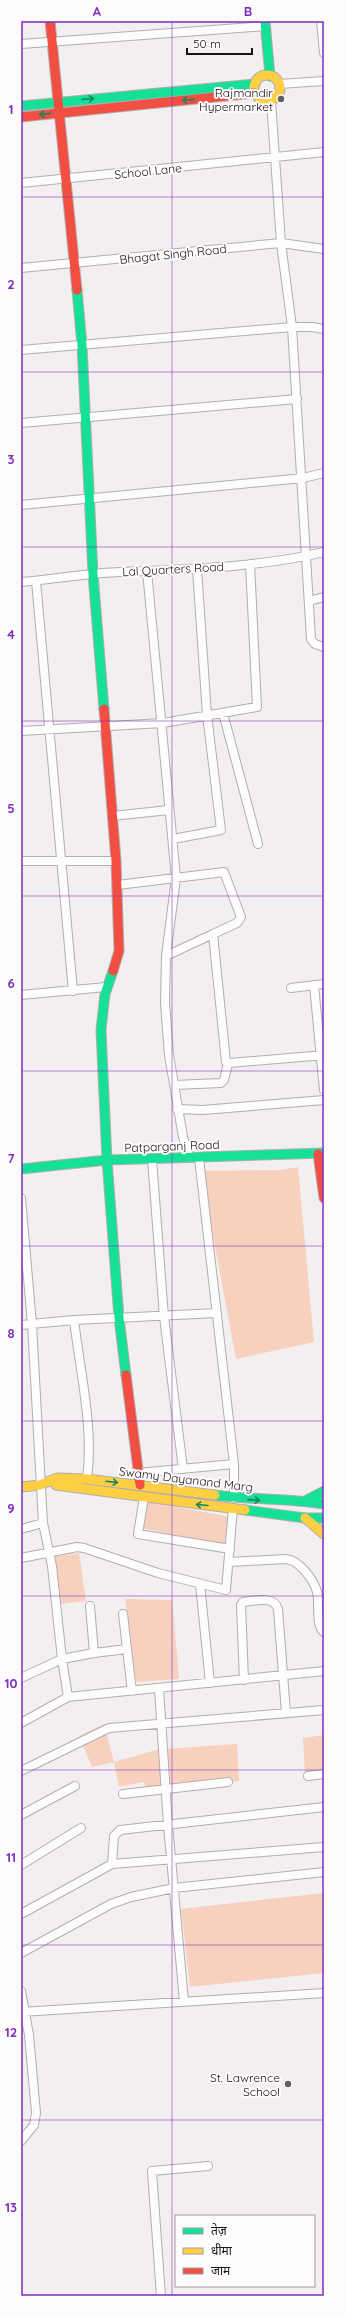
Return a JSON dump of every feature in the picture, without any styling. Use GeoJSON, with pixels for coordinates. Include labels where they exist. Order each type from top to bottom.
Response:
{"type":"FeatureCollection","features":[{"type":"Feature","properties":{"kind":"street"},"geometry":{"type":"LineString","coordinates":[[50,21],[67,179],[82,345],[93,574],[118,885],[118,957],[106,988],[101,1030],[107,1160],[120,1318],[140,1485]]}},
{"type":"Feature","properties":{"kind":"street"},"geometry":{"type":"LineString","coordinates":[[321,21],[324,53]]}},
{"type":"Feature","properties":{"kind":"street"},"geometry":{"type":"LineString","coordinates":[[21,44],[266,24],[270,76]]}},
{"type":"Feature","properties":{"kind":"street"},"geometry":{"type":"LineString","coordinates":[[255,88],[261,76],[270,76],[279,84],[324,81]]}},
{"type":"Feature","properties":{"kind":"street"},"geometry":{"type":"LineString","coordinates":[[279,84],[279,92],[271,101],[281,243],[292,327],[303,478],[311,639],[314,644],[324,647]]}},
{"type":"Feature","properties":{"kind":"street"},"geometry":{"type":"LineString","coordinates":[[21,106],[255,88]]}},
{"type":"Feature","properties":{"kind":"street"},"geometry":{"type":"LineString","coordinates":[[255,88],[263,101],[271,101]]}},
{"type":"Feature","properties":{"kind":"street"},"geometry":{"type":"LineString","coordinates":[[21,117],[255,88]]}},
{"type":"Feature","properties":{"kind":"street","name":"School Lane"},"geometry":{"type":"LineString","coordinates":[[21,183],[324,152]]}},
{"type":"Feature","properties":{"kind":"street","name":"Bhagat Singh Road"},"geometry":{"type":"LineString","coordinates":[[21,268],[281,243],[324,249]]}},
{"type":"Feature","properties":{"kind":"street"},"geometry":{"type":"LineString","coordinates":[[21,350],[292,327],[312,327],[324,329]]}},
{"type":"Feature","properties":{"kind":"street"},"geometry":{"type":"LineString","coordinates":[[21,423],[297,399]]}},
{"type":"Feature","properties":{"kind":"street"},"geometry":{"type":"LineString","coordinates":[[21,505],[303,478],[324,474]]}},
{"type":"Feature","properties":{"kind":"street","name":"Lal Quarters Road"},"geometry":{"type":"LineString","coordinates":[[21,582],[93,574],[197,569],[250,564],[324,552]]}},
{"type":"Feature","properties":{"kind":"street"},"geometry":{"type":"LineString","coordinates":[[21,731],[50,728],[163,723],[254,708],[258,704],[250,564]]}},
{"type":"Feature","properties":{"kind":"street"},"geometry":{"type":"LineString","coordinates":[[173,839],[221,830],[207,715],[197,569]]}},
{"type":"Feature","properties":{"kind":"street"},"geometry":{"type":"LineString","coordinates":[[146,571],[163,723],[168,810],[173,839],[176,878],[166,956],[165,1003],[177,1109],[194,1158],[216,1313],[234,1464],[234,1498]]}},
{"type":"Feature","properties":{"kind":"street"},"geometry":{"type":"LineString","coordinates":[[36,581],[73,991]]}},
{"type":"Feature","properties":{"kind":"street"},"geometry":{"type":"LineString","coordinates":[[309,601],[324,598]]}},
{"type":"Feature","properties":{"kind":"street"},"geometry":{"type":"LineString","coordinates":[[224,713],[258,844]]}},
{"type":"Feature","properties":{"kind":"street"},"geometry":{"type":"LineString","coordinates":[[112,816],[168,810]]}},
{"type":"Feature","properties":{"kind":"street"},"geometry":{"type":"LineString","coordinates":[[21,861],[116,861]]}},
{"type":"Feature","properties":{"kind":"street"},"geometry":{"type":"LineString","coordinates":[[118,885],[224,872],[241,917],[237,923],[166,956]]}},
{"type":"Feature","properties":{"kind":"street"},"geometry":{"type":"LineString","coordinates":[[174,1086],[221,1083],[224,1080],[228,1063],[225,1059],[213,934]]}},
{"type":"Feature","properties":{"kind":"street"},"geometry":{"type":"LineString","coordinates":[[291,988],[324,984]]}},
{"type":"Feature","properties":{"kind":"street"},"geometry":{"type":"LineString","coordinates":[[314,985],[322,1056],[324,1090]]}},
{"type":"Feature","properties":{"kind":"street"},"geometry":{"type":"LineString","coordinates":[[21,995],[106,988]]}},
{"type":"Feature","properties":{"kind":"street"},"geometry":{"type":"LineString","coordinates":[[228,1063],[322,1056]]}},
{"type":"Feature","properties":{"kind":"street"},"geometry":{"type":"LineString","coordinates":[[177,1109],[203,1110],[324,1100]]}},
{"type":"Feature","properties":{"kind":"street"},"geometry":{"type":"LineString","coordinates":[[321,1153],[324,1198]]}},
{"type":"Feature","properties":{"kind":"street","name":"Patparganj Road"},"geometry":{"type":"LineString","coordinates":[[21,1169],[107,1160],[321,1153]]}},
{"type":"Feature","properties":{"kind":"street"},"geometry":{"type":"LineString","coordinates":[[152,1159],[164,1317],[183,1469]]}},
{"type":"Feature","properties":{"kind":"street"},"geometry":{"type":"LineString","coordinates":[[21,1198],[32,1324],[43,1484],[43,1523],[49,1554],[68,1698]]}},
{"type":"Feature","properties":{"kind":"street"},"geometry":{"type":"LineString","coordinates":[[21,1325],[74,1320],[164,1317],[216,1313]]}},
{"type":"Feature","properties":{"kind":"street"},"geometry":{"type":"LineString","coordinates":[[74,1320],[89,1426],[91,1454],[87,1479]]}},
{"type":"Feature","properties":{"kind":"street"},"geometry":{"type":"LineString","coordinates":[[138,1472],[234,1464]]}},
{"type":"Feature","properties":{"kind":"street","name":"Swamy Dayanand Marg"},"geometry":{"type":"LineString","coordinates":[[43,1484],[57,1478],[87,1479],[234,1498],[305,1501],[324,1504]]}},
{"type":"Feature","properties":{"kind":"street","name":"Swamy Dayanand Marg"},"geometry":{"type":"LineString","coordinates":[[21,1487],[43,1484],[305,1518],[324,1518]]}},
{"type":"Feature","properties":{"kind":"street"},"geometry":{"type":"LineString","coordinates":[[305,1501],[324,1491]]}},
{"type":"Feature","properties":{"kind":"street"},"geometry":{"type":"LineString","coordinates":[[144,1497],[138,1534],[230,1549]]}},
{"type":"Feature","properties":{"kind":"street"},"geometry":{"type":"LineString","coordinates":[[21,1558],[49,1554],[77,1547],[92,1550],[158,1573],[225,1590],[227,1589],[230,1562],[233,1508]]}},
{"type":"Feature","properties":{"kind":"street"},"geometry":{"type":"LineString","coordinates":[[305,1518],[324,1534]]}},
{"type":"Feature","properties":{"kind":"street"},"geometry":{"type":"LineString","coordinates":[[21,1530],[43,1523]]}},
{"type":"Feature","properties":{"kind":"street"},"geometry":{"type":"LineString","coordinates":[[230,1562],[292,1560],[303,1569],[316,1590],[320,1627],[324,1632]]}},
{"type":"Feature","properties":{"kind":"street"},"geometry":{"type":"LineString","coordinates":[[200,1584],[210,1684]]}},
{"type":"Feature","properties":{"kind":"street"},"geometry":{"type":"LineString","coordinates":[[244,1680],[241,1605],[243,1602],[260,1600],[277,1606],[286,1713]]}},
{"type":"Feature","properties":{"kind":"street"},"geometry":{"type":"LineString","coordinates":[[90,1606],[94,1653]]}},
{"type":"Feature","properties":{"kind":"street"},"geometry":{"type":"LineString","coordinates":[[123,1614],[132,1691]]}},
{"type":"Feature","properties":{"kind":"street"},"geometry":{"type":"LineString","coordinates":[[21,1678],[62,1659],[127,1649]]}},
{"type":"Feature","properties":{"kind":"street"},"geometry":{"type":"LineString","coordinates":[[21,1723],[68,1698],[324,1671]]}},
{"type":"Feature","properties":{"kind":"street"},"geometry":{"type":"LineString","coordinates":[[159,1689],[168,1825],[173,1858],[174,1888],[184,2001]]}},
{"type":"Feature","properties":{"kind":"street"},"geometry":{"type":"LineString","coordinates":[[21,1772],[109,1728],[162,1722],[324,1710]]}},
{"type":"Feature","properties":{"kind":"street"},"geometry":{"type":"LineString","coordinates":[[308,1776],[324,1774]]}},
{"type":"Feature","properties":{"kind":"street"},"geometry":{"type":"LineString","coordinates":[[123,1794],[228,1782]]}},
{"type":"Feature","properties":{"kind":"street"},"geometry":{"type":"LineString","coordinates":[[21,1814],[75,1786]]}},
{"type":"Feature","properties":{"kind":"street"},"geometry":{"type":"LineString","coordinates":[[112,1864],[112,1845],[116,1832],[324,1807]]}},
{"type":"Feature","properties":{"kind":"street"},"geometry":{"type":"LineString","coordinates":[[21,1866],[81,1828]]}},
{"type":"Feature","properties":{"kind":"street"},"geometry":{"type":"LineString","coordinates":[[21,1914],[112,1864],[324,1847]]}},
{"type":"Feature","properties":{"kind":"street"},"geometry":{"type":"LineString","coordinates":[[21,1953],[115,1902],[174,1888],[324,1872]]}},
{"type":"Feature","properties":{"kind":"street"},"geometry":{"type":"LineString","coordinates":[[21,1991],[31,2049],[36,2119],[30,2131],[21,2141]]}},
{"type":"Feature","properties":{"kind":"street"},"geometry":{"type":"LineString","coordinates":[[24,2012],[324,1993]]}},
{"type":"Feature","properties":{"kind":"street"},"geometry":{"type":"LineString","coordinates":[[161,2296],[152,2171],[208,2166]]}},
{"type":"Feature","properties":{"kind":"shaded area"},"geometry":{"type":"Polygon","coordinates":[[[298,1167],[314,1342],[236,1359],[201,1171],[280,1170],[298,1167]]]}},
{"type":"Feature","properties":{"kind":"shaded area"},"geometry":{"type":"Polygon","coordinates":[[[147,1501],[230,1517],[224,1546],[142,1528],[147,1501]]]}},
{"type":"Feature","properties":{"kind":"shaded area"},"geometry":{"type":"Polygon","coordinates":[[[79,1553],[86,1601],[61,1604],[51,1557],[79,1553]]]}},
{"type":"Feature","properties":{"kind":"shaded area"},"geometry":{"type":"Polygon","coordinates":[[[125,1599],[172,1600],[179,1679],[136,1682],[125,1599]]]}},
{"type":"Feature","properties":{"kind":"shaded area"},"geometry":{"type":"Polygon","coordinates":[[[104,1724],[114,1762],[92,1767],[79,1736],[104,1724]]]}},
{"type":"Feature","properties":{"kind":"shaded area"},"geometry":{"type":"Polygon","coordinates":[[[324,1735],[324,1773],[305,1775],[303,1738],[324,1735]]]}},
{"type":"Feature","properties":{"kind":"shaded area"},"geometry":{"type":"Polygon","coordinates":[[[237,1744],[239,1781],[171,1787],[167,1749],[237,1744]]]}},
{"type":"Feature","properties":{"kind":"shaded area"},"geometry":{"type":"Polygon","coordinates":[[[163,1748],[163,1788],[146,1792],[144,1782],[119,1787],[114,1762],[163,1748]]]}},
{"type":"Feature","properties":{"kind":"shaded area"},"geometry":{"type":"Polygon","coordinates":[[[324,1893],[324,1973],[190,1987],[181,1909],[324,1893]]]}},
{"type":"Feature","properties":{"kind":"traffic: fast"},"geometry":{"type":"LineString","coordinates":[[265,21],[270,76]]}},
{"type":"Feature","properties":{"kind":"traffic: fast"},"geometry":{"type":"LineString","coordinates":[[21,106],[255,84]]}},
{"type":"Feature","properties":{"kind":"traffic: fast"},"geometry":{"type":"LineString","coordinates":[[77,290],[82,345],[93,574],[104,709]]}},
{"type":"Feature","properties":{"kind":"traffic: fast"},"geometry":{"type":"LineString","coordinates":[[113,971],[105,994],[101,1030],[107,1160],[119,1318],[126,1375]]}},
{"type":"Feature","properties":{"kind":"traffic: fast"},"geometry":{"type":"LineString","coordinates":[[21,1169],[107,1160],[324,1153]]}},
{"type":"Feature","properties":{"kind":"traffic: fast"},"geometry":{"type":"LineString","coordinates":[[305,1501],[324,1491]]}},
{"type":"Feature","properties":{"kind":"traffic: fast"},"geometry":{"type":"LineString","coordinates":[[215,1495],[324,1504]]}},
{"type":"Feature","properties":{"kind":"traffic: fast"},"geometry":{"type":"LineString","coordinates":[[245,1510],[305,1518],[324,1518]]}},
{"type":"Feature","properties":{"kind":"traffic: slow"},"geometry":{"type":"LineString","coordinates":[[267,75],[276,79],[280,88],[276,97],[267,101],[258,97],[254,88],[258,79],[267,75]]}},
{"type":"Feature","properties":{"kind":"traffic: slow"},"geometry":{"type":"LineString","coordinates":[[21,1487],[40,1485],[57,1478],[87,1479],[215,1495]]}},
{"type":"Feature","properties":{"kind":"traffic: slow"},"geometry":{"type":"LineString","coordinates":[[56,1485],[245,1510]]}},
{"type":"Feature","properties":{"kind":"traffic: slow"},"geometry":{"type":"LineString","coordinates":[[305,1518],[324,1534]]}},
{"type":"Feature","properties":{"kind":"traffic: jam"},"geometry":{"type":"LineString","coordinates":[[50,21],[77,290]]}},
{"type":"Feature","properties":{"kind":"traffic: jam"},"geometry":{"type":"LineString","coordinates":[[21,117],[255,93]]}},
{"type":"Feature","properties":{"kind":"traffic: jam"},"geometry":{"type":"LineString","coordinates":[[104,709],[116,861],[119,951],[113,971]]}},
{"type":"Feature","properties":{"kind":"traffic: jam"},"geometry":{"type":"LineString","coordinates":[[318,1154],[324,1198]]}},
{"type":"Feature","properties":{"kind":"traffic: jam"},"geometry":{"type":"LineString","coordinates":[[126,1375],[140,1485]]}},
{"type":"Feature","properties":{"kind":"place","name":"Rajmandir Hypermarket"},"geometry":{"type":"Point","coordinates":[281,99]}},
{"type":"Feature","properties":{"kind":"place","name":"St. Lawrence School"},"geometry":{"type":"Point","coordinates":[288,2084]}}]}
